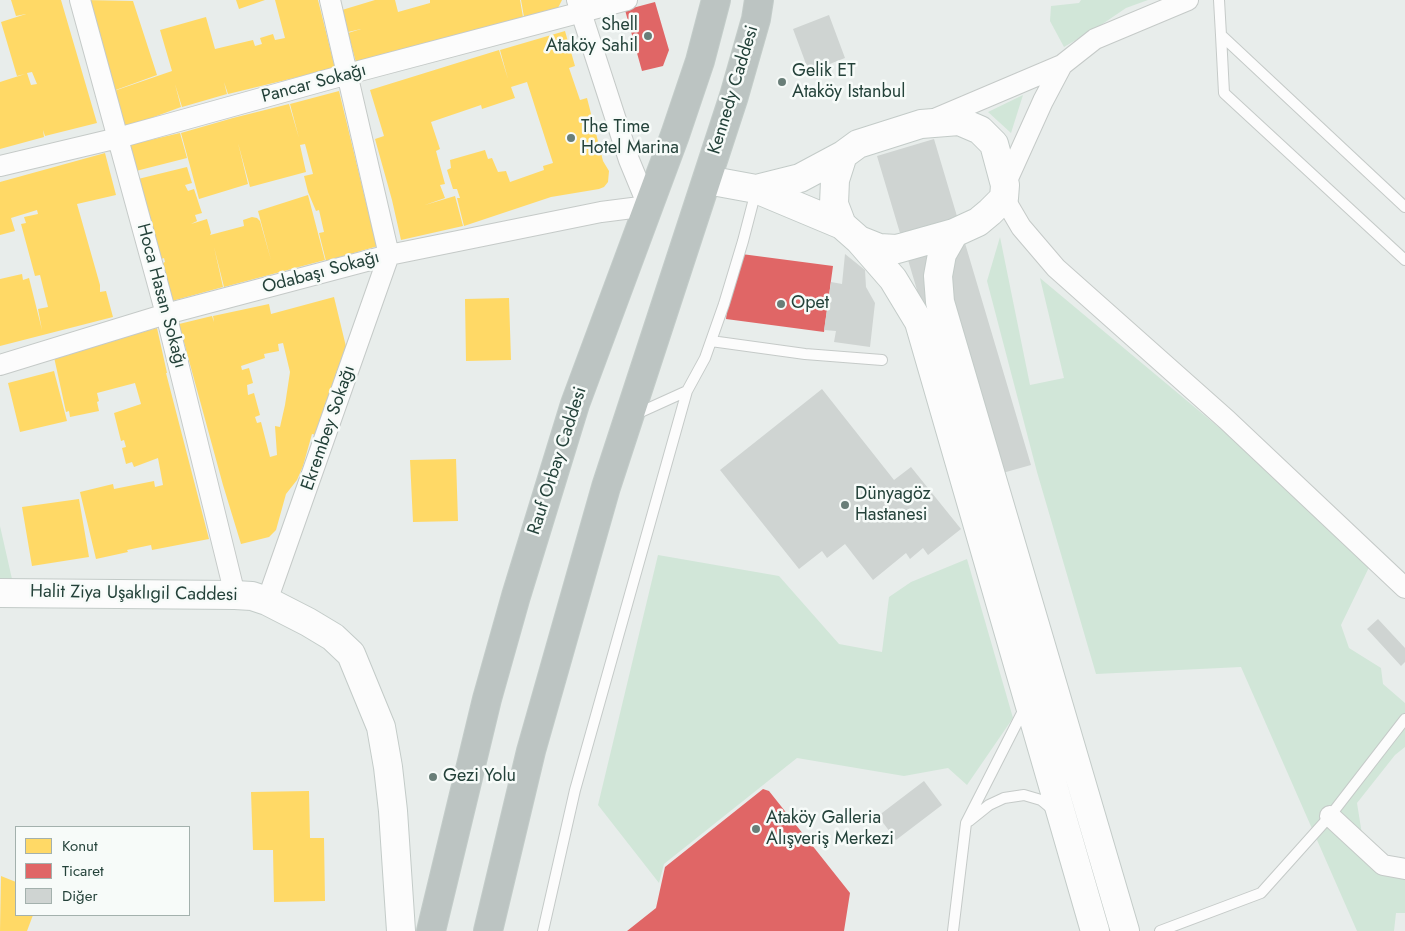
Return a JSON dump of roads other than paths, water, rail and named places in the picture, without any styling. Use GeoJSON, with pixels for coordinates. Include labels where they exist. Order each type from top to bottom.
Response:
{"type":"FeatureCollection","features":[{"type":"Feature","properties":{"kind":"highway","name":"Rauf Orbay Caddesi"},"geometry":{"type":"LineString","coordinates":[[431,931],[487,700],[518,587],[575,404],[675,135],[700,61],[716,0]]}},
{"type":"Feature","properties":{"kind":"highway","name":"Kennedy Caddesi"},"geometry":{"type":"LineString","coordinates":[[707,180],[734,96],[756,19],[759,0]]}},
{"type":"Feature","properties":{"kind":"highway"},"geometry":{"type":"LineString","coordinates":[[488,931],[531,751],[606,488],[707,180]]}},
{"type":"Feature","properties":{"kind":"street","name":"Hoca Hasan Sokağı"},"geometry":{"type":"LineString","coordinates":[[80,0],[166,314],[235,594]]}},
{"type":"Feature","properties":{"kind":"street"},"geometry":{"type":"LineString","coordinates":[[330,0],[389,255]]}},
{"type":"Feature","properties":{"kind":"street","name":"Pancar Sokağı"},"geometry":{"type":"LineString","coordinates":[[0,166],[118,138],[578,7],[627,0]]}},
{"type":"Feature","properties":{"kind":"street"},"geometry":{"type":"LineString","coordinates":[[756,189],[800,178],[843,155],[858,144],[921,124],[1062,65],[1095,38],[1188,0]]}},
{"type":"Feature","properties":{"kind":"street"},"geometry":{"type":"LineString","coordinates":[[578,7],[629,160],[648,206]]}},
{"type":"Feature","properties":{"kind":"street"},"geometry":{"type":"LineString","coordinates":[[707,180],[756,189],[879,248],[897,249],[954,233],[978,222],[990,212],[1004,192],[1042,101],[1062,65]]}},
{"type":"Feature","properties":{"kind":"street"},"geometry":{"type":"LineString","coordinates":[[921,124],[959,121],[980,130],[994,144],[1004,192],[1021,227],[1056,268],[1227,420],[1405,588]]}},
{"type":"Feature","properties":{"kind":"street"},"geometry":{"type":"LineString","coordinates":[[843,155],[835,180],[834,204],[851,233],[893,279],[918,322],[1095,931]]}},
{"type":"Feature","properties":{"kind":"street","name":"Odabaşı Sokağı"},"geometry":{"type":"LineString","coordinates":[[0,365],[166,314],[389,255],[601,212],[648,206]]}},
{"type":"Feature","properties":{"kind":"street"},"geometry":{"type":"LineString","coordinates":[[954,233],[942,254],[938,276],[940,302],[1125,931]]}},
{"type":"Feature","properties":{"kind":"street","name":"Ekrembey Sokağı"},"geometry":{"type":"LineString","coordinates":[[267,600],[389,255]]}},
{"type":"Feature","properties":{"kind":"street","name":"Halit Ziya Uşaklıgil Caddesi"},"geometry":{"type":"LineString","coordinates":[[0,593],[235,594],[252,596],[267,600],[333,637],[351,654],[381,727],[388,767],[401,931]]}},
{"type":"Feature","properties":{"kind":"street"},"geometry":{"type":"LineString","coordinates":[[1330,816],[1382,865],[1405,869]]}},
{"type":"Feature","properties":{"kind":"lane"},"geometry":{"type":"LineString","coordinates":[[1219,0],[1224,93],[1405,260]]}},
{"type":"Feature","properties":{"kind":"lane"},"geometry":{"type":"LineString","coordinates":[[1221,35],[1405,207]]}},
{"type":"Feature","properties":{"kind":"lane"},"geometry":{"type":"LineString","coordinates":[[543,931],[582,761],[687,392],[705,358],[724,304],[756,189]]}},
{"type":"Feature","properties":{"kind":"lane"},"geometry":{"type":"LineString","coordinates":[[711,341],[805,354],[882,360]]}},
{"type":"Feature","properties":{"kind":"lane"},"geometry":{"type":"LineString","coordinates":[[628,417],[687,392]]}},
{"type":"Feature","properties":{"kind":"lane"},"geometry":{"type":"LineString","coordinates":[[953,931],[966,823],[1028,700]]}},
{"type":"Feature","properties":{"kind":"lane"},"geometry":{"type":"LineString","coordinates":[[1160,931],[1261,893],[1330,816],[1405,719]]}},
{"type":"Feature","properties":{"kind":"lane"},"geometry":{"type":"LineString","coordinates":[[966,823],[989,806],[1004,798],[1024,795],[1041,800],[1052,809],[1064,824]]}},
{"type":"Feature","properties":{"kind":"place","name":"Shell Ataköy Sahil"},"geometry":{"type":"Point","coordinates":[648,36]}},
{"type":"Feature","properties":{"kind":"place","name":"Gelik ET Ataköy Istanbul"},"geometry":{"type":"Point","coordinates":[782,82]}},
{"type":"Feature","properties":{"kind":"place","name":"The Time Hotel Marina"},"geometry":{"type":"Point","coordinates":[571,138]}},
{"type":"Feature","properties":{"kind":"place","name":"Opet"},"geometry":{"type":"Point","coordinates":[781,304]}},
{"type":"Feature","properties":{"kind":"place","name":"Dünyagöz Hastanesi"},"geometry":{"type":"Point","coordinates":[845,505]}},
{"type":"Feature","properties":{"kind":"place","name":"Gezi Yolu"},"geometry":{"type":"Point","coordinates":[433,777]}},
{"type":"Feature","properties":{"kind":"place","name":"Ataköy Galleria Alışveriş Merkezi"},"geometry":{"type":"Point","coordinates":[756,829]}}]}
